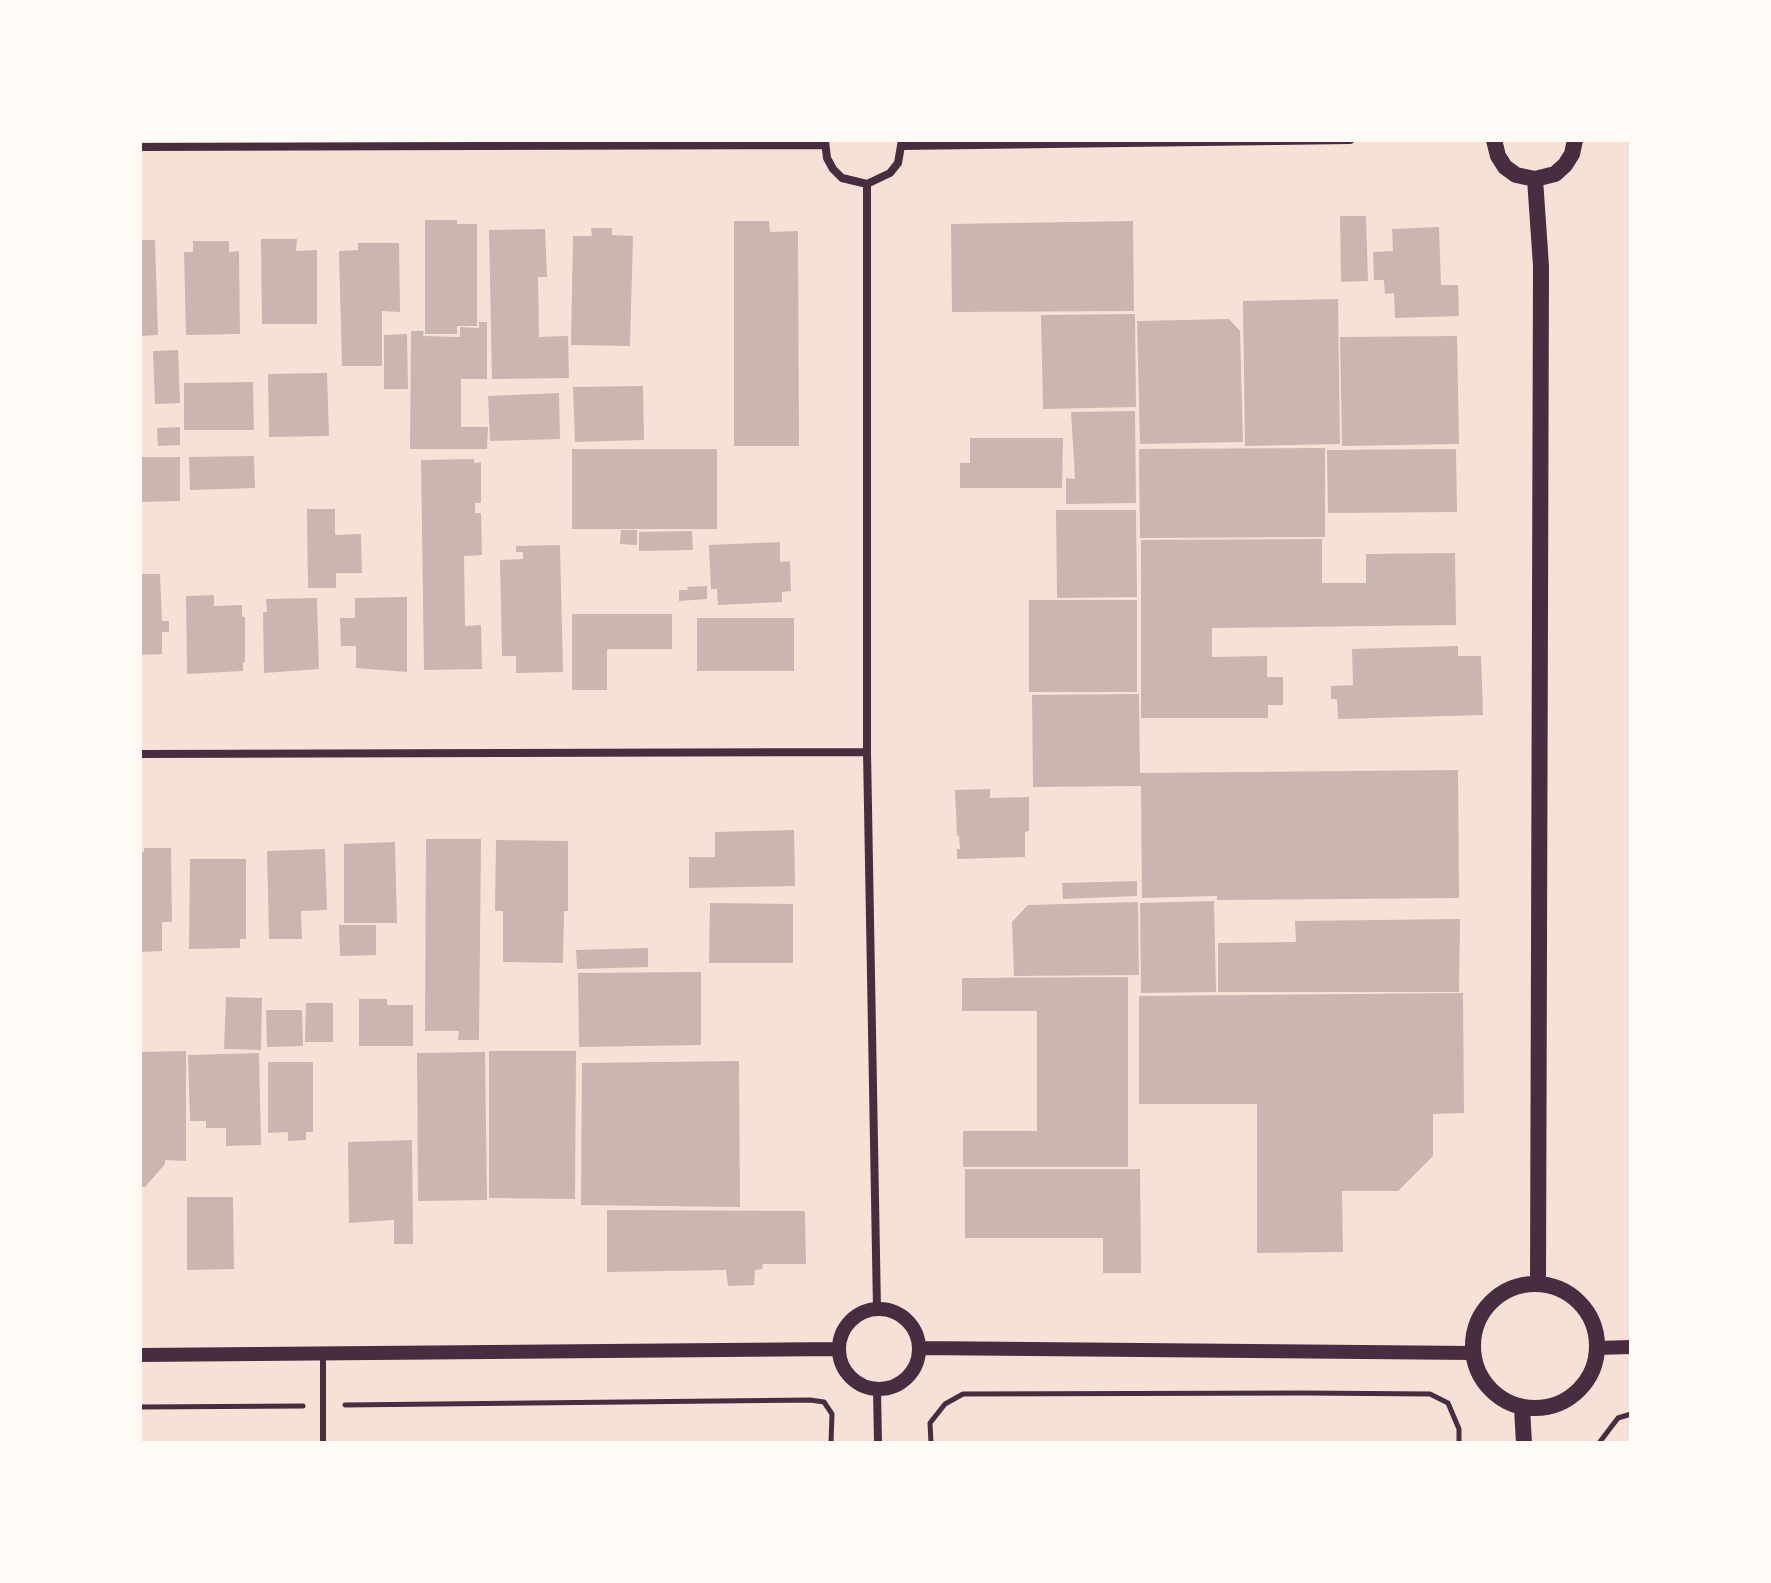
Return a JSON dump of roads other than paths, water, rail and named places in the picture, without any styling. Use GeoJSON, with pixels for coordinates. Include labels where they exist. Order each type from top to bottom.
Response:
{"type":"FeatureCollection","features":[{"type":"Feature","properties":{"kind":"main road"},"geometry":{"type":"LineString","coordinates":[[1494,140],[1505,167],[1516,175],[1535,179],[1555,174],[1565,165],[1572,154],[1575,140]]}},
{"type":"Feature","properties":{"kind":"main road"},"geometry":{"type":"LineString","coordinates":[[1535,179],[1541,266],[1538,1284]]}},
{"type":"Feature","properties":{"kind":"main road"},"geometry":{"type":"LineString","coordinates":[[1538,1284],[1559,1288],[1577,1300],[1590,1317],[1597,1336],[1594,1368],[1583,1387],[1561,1403],[1522,1408],[1502,1400],[1484,1383],[1474,1362],[1472,1340],[1476,1324],[1487,1306],[1516,1286],[1538,1284]]}},
{"type":"Feature","properties":{"kind":"main road"},"geometry":{"type":"LineString","coordinates":[[1522,1408],[1524,1443]]}},
{"type":"Feature","properties":{"kind":"street"},"geometry":{"type":"LineString","coordinates":[[140,147],[825,143],[827,158],[842,178],[867,184],[890,173],[898,163],[902,143],[1350,140]]}},
{"type":"Feature","properties":{"kind":"street"},"geometry":{"type":"LineString","coordinates":[[867,184],[867,752],[877,1309]]}},
{"type":"Feature","properties":{"kind":"street"},"geometry":{"type":"LineString","coordinates":[[140,754],[867,752]]}},
{"type":"Feature","properties":{"kind":"street"},"geometry":{"type":"LineString","coordinates":[[877,1309],[890,1310],[911,1325],[919,1348],[911,1372],[890,1387],[877,1388],[852,1379],[844,1368],[839,1349],[843,1329],[852,1319],[864,1311],[877,1309]]}},
{"type":"Feature","properties":{"kind":"street"},"geometry":{"type":"LineString","coordinates":[[1596,1348],[1631,1347]]}},
{"type":"Feature","properties":{"kind":"street"},"geometry":{"type":"LineString","coordinates":[[919,1348],[1473,1353]]}},
{"type":"Feature","properties":{"kind":"street"},"geometry":{"type":"LineString","coordinates":[[140,1355],[839,1349]]}},
{"type":"Feature","properties":{"kind":"street"},"geometry":{"type":"LineString","coordinates":[[877,1388],[878,1443]]}},
{"type":"Feature","properties":{"kind":"lane"},"geometry":{"type":"LineString","coordinates":[[323,1354],[323,1443]]}}]}
